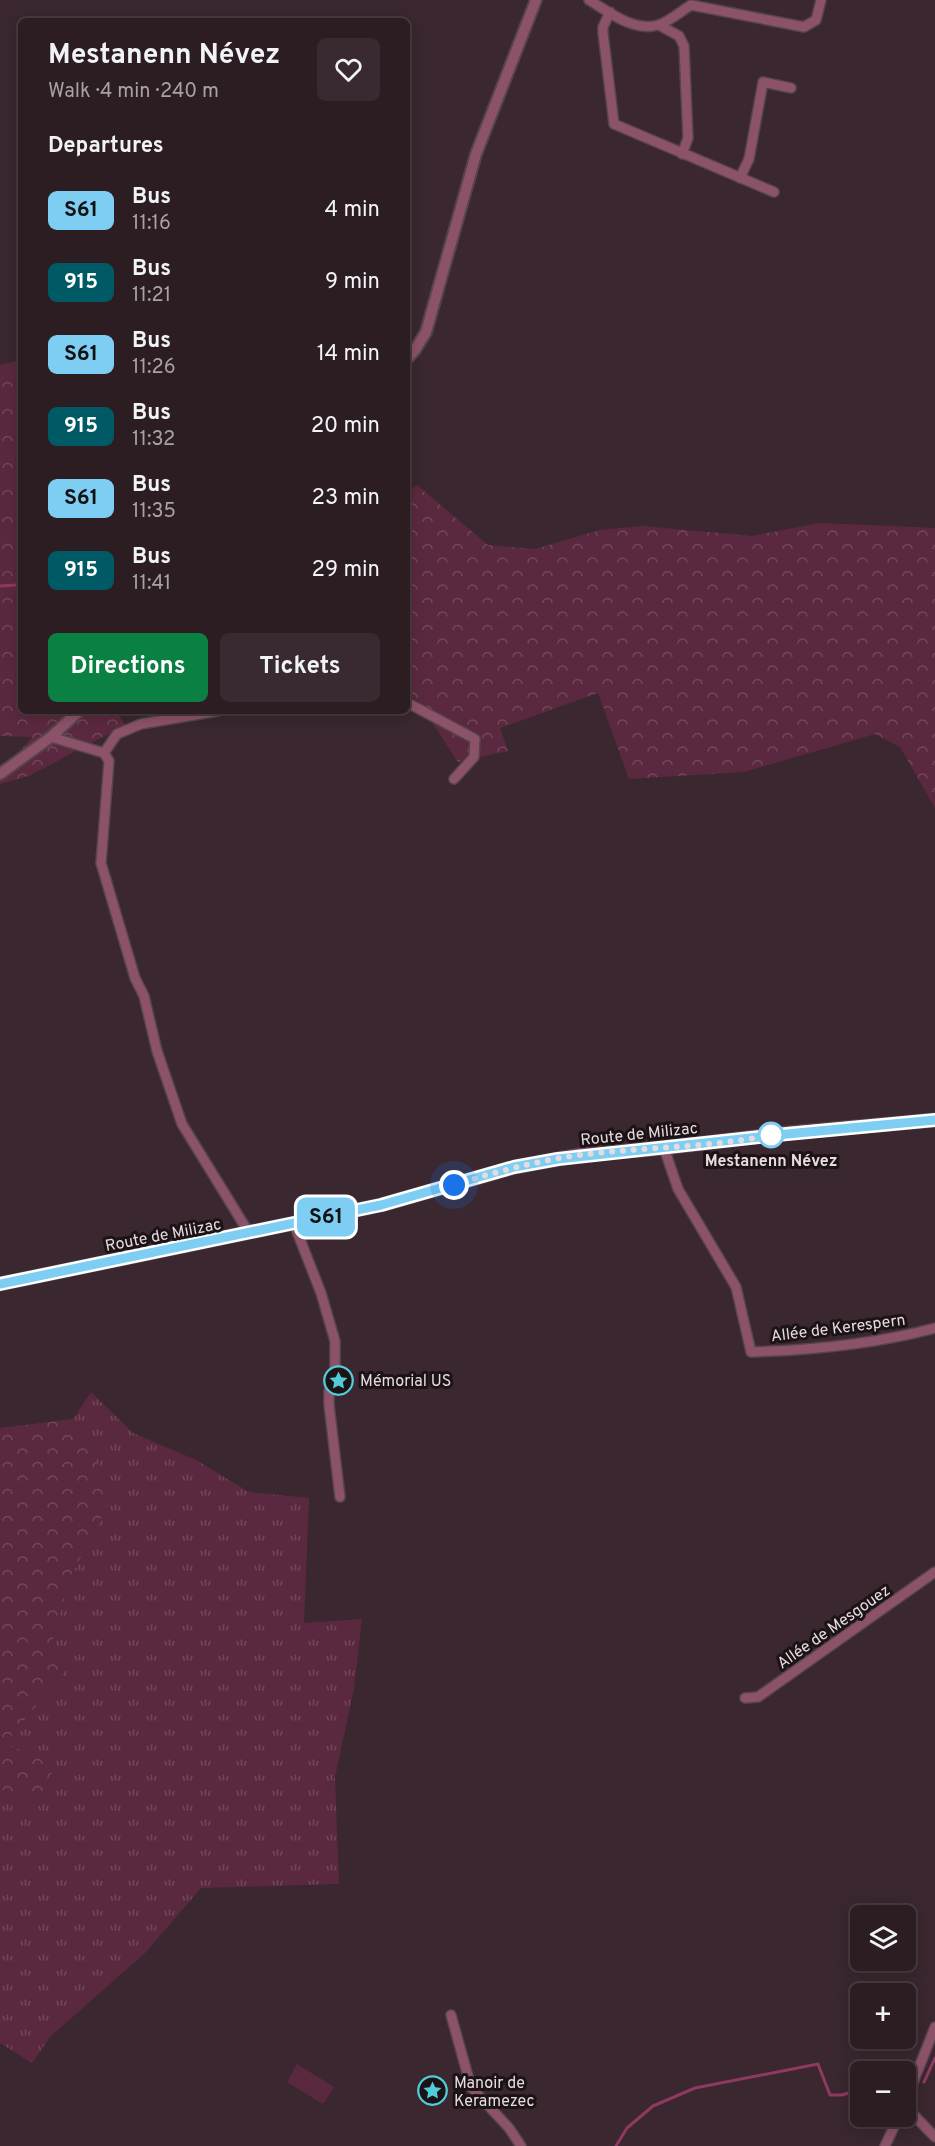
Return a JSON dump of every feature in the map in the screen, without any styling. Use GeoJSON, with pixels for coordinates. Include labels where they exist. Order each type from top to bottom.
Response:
{"type":"FeatureCollection","features":[{"type":"Feature","properties":{"kind":"main road","name":"Route de Milizac"},"geometry":{"type":"LineString","coordinates":[[0,1284],[381,1205],[514,1167],[580,1155],[935,1120]]}},
{"type":"Feature","properties":{"kind":"street"},"geometry":{"type":"LineString","coordinates":[[410,356],[426,332],[476,154],[536,0]]}},
{"type":"Feature","properties":{"kind":"street"},"geometry":{"type":"LineString","coordinates":[[589,0],[625,21],[639,25],[658,25],[679,36],[684,46],[688,138],[681,154]]}},
{"type":"Feature","properties":{"kind":"street"},"geometry":{"type":"LineString","coordinates":[[658,25],[692,3],[804,27],[816,20],[821,0]]}},
{"type":"Feature","properties":{"kind":"street"},"geometry":{"type":"LineString","coordinates":[[610,12],[603,27],[603,33],[614,124],[774,192]]}},
{"type":"Feature","properties":{"kind":"street"},"geometry":{"type":"LineString","coordinates":[[740,178],[749,159],[763,82],[791,88]]}},
{"type":"Feature","properties":{"kind":"street"},"geometry":{"type":"LineString","coordinates":[[410,704],[475,739],[474,757],[454,779]]}},
{"type":"Feature","properties":{"kind":"street"},"geometry":{"type":"LineString","coordinates":[[0,774],[51,737],[76,714]]}},
{"type":"Feature","properties":{"kind":"street"},"geometry":{"type":"LineString","coordinates":[[104,753],[117,734],[141,724],[200,714]]}},
{"type":"Feature","properties":{"kind":"street"},"geometry":{"type":"LineString","coordinates":[[51,737],[104,753],[109,761],[101,863],[135,978],[144,996],[157,1051],[182,1124],[249,1233]]}},
{"type":"Feature","properties":{"kind":"street","name":"Allée de Kerespern"},"geometry":{"type":"LineString","coordinates":[[664,1148],[678,1189],[736,1287],[751,1352],[831,1346],[899,1337],[935,1328]]}},
{"type":"Feature","properties":{"kind":"street"},"geometry":{"type":"LineString","coordinates":[[294,1224],[321,1293],[335,1341],[335,1374],[329,1391],[329,1405],[340,1497]]}},
{"type":"Feature","properties":{"kind":"street","name":"Allée de Mesgouez"},"geometry":{"type":"LineString","coordinates":[[745,1698],[758,1697],[935,1572]]}},
{"type":"Feature","properties":{"kind":"street"},"geometry":{"type":"LineString","coordinates":[[451,2015],[471,2087],[509,2128],[520,2146]]}},
{"type":"Feature","properties":{"kind":"street"},"geometry":{"type":"LineString","coordinates":[[916,2075],[935,2027]]}},
{"type":"Feature","properties":{"kind":"street"},"geometry":{"type":"LineString","coordinates":[[916,2117],[935,2137]]}},
{"type":"Feature","properties":{"kind":"street"},"geometry":{"type":"LineString","coordinates":[[885,2146],[894,2127]]}},
{"type":"Feature","properties":{"kind":"green space"},"geometry":{"type":"Polygon","coordinates":[[[18,361],[18,714],[118,714],[125,725],[29,776],[0,784],[0,774],[32,737],[0,736],[0,365],[18,361]]]}},
{"type":"Feature","properties":{"kind":"green space"},"geometry":{"type":"Polygon","coordinates":[[[417,485],[488,545],[535,549],[600,530],[642,526],[752,536],[820,523],[935,528],[935,808],[900,747],[875,734],[744,772],[629,779],[598,693],[500,728],[508,751],[458,762],[418,701],[410,696],[410,491],[417,485]]]}},
{"type":"Feature","properties":{"kind":"green space"},"geometry":{"type":"Polygon","coordinates":[[[91,1392],[133,1433],[196,1460],[249,1492],[309,1498],[304,1623],[362,1619],[354,1688],[335,1777],[339,1884],[201,1888],[146,1952],[50,2037],[32,2063],[0,2043],[0,1789],[39,1805],[55,1764],[4,1745],[65,1670],[53,1638],[71,1576],[114,1494],[73,1419],[91,1392]]]}},
{"type":"Feature","properties":{"kind":"green space"},"geometry":{"type":"Polygon","coordinates":[[[73,1419],[114,1494],[71,1576],[53,1638],[65,1670],[5,1744],[55,1764],[39,1805],[0,1789],[0,1428],[73,1419]]]}},
{"type":"Feature","properties":{"kind":"green space"},"geometry":{"type":"Polygon","coordinates":[[[297,2064],[334,2087],[323,2104],[287,2082],[297,2064]]]}},
{"type":"Feature","properties":{"kind":"waterway"},"geometry":{"type":"LineString","coordinates":[[0,586],[18,583]]}},
{"type":"Feature","properties":{"kind":"waterway"},"geometry":{"type":"LineString","coordinates":[[924,2082],[935,2058]]}},
{"type":"Feature","properties":{"kind":"waterway"},"geometry":{"type":"LineString","coordinates":[[616,2146],[627,2128],[653,2106],[695,2088],[818,2064],[830,2095],[850,2092]]}},
{"type":"Feature","properties":{"kind":"bus line","name":"S61"},"geometry":{"type":"LineString","coordinates":[[0,1284],[381,1205],[514,1167],[580,1155],[935,1120]]}},
{"type":"Feature","properties":{"kind":"place","name":"Mestanenn Névez"},"geometry":{"type":"Point","coordinates":[771,1135]}},
{"type":"Feature","properties":{"kind":"place","name":"Mémorial US"},"geometry":{"type":"Point","coordinates":[339,1380]}},
{"type":"Feature","properties":{"kind":"place","name":"Manoir de Keramezec"},"geometry":{"type":"Point","coordinates":[433,2091]}},
{"type":"Feature","properties":{"kind":"route"},"geometry":{"type":"LineString","coordinates":[[454,1185],[514,1167],[580,1155],[771,1135]]}}]}
